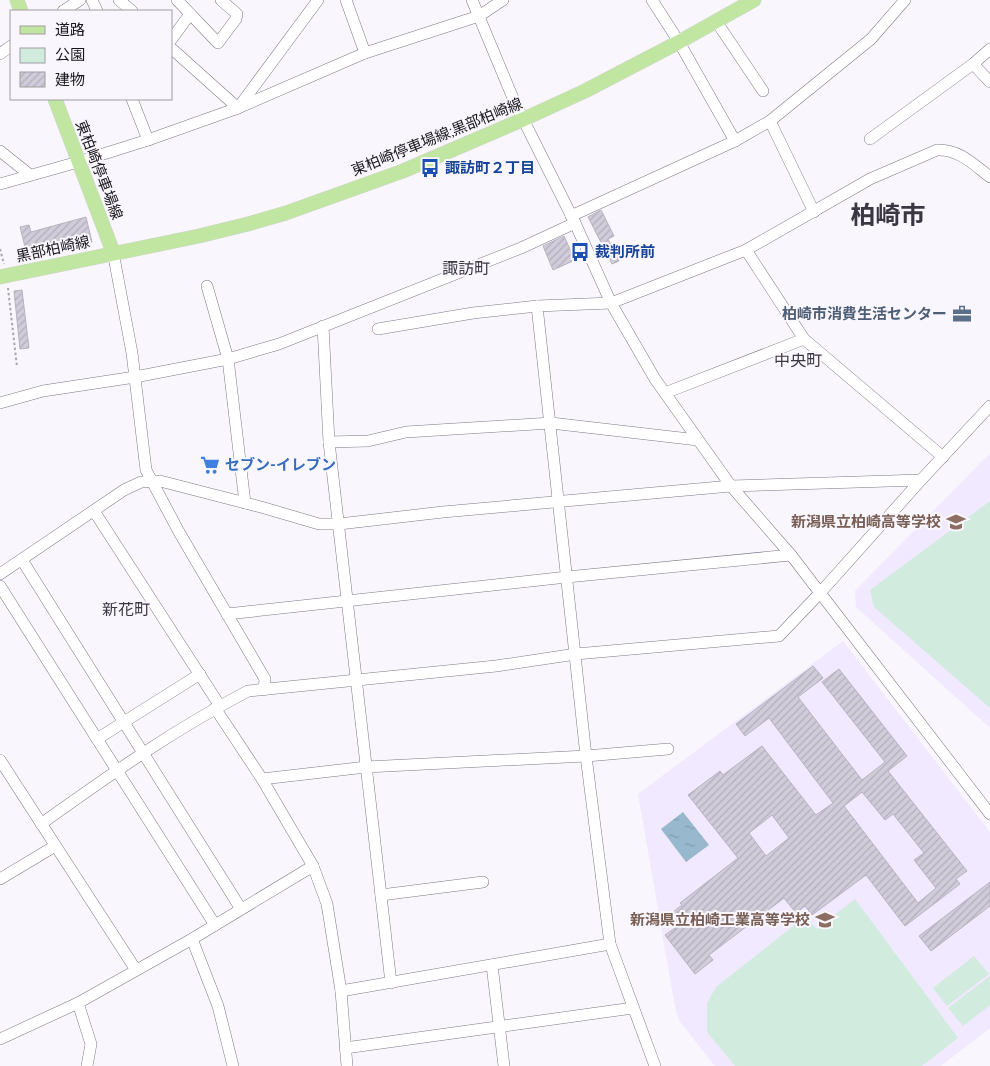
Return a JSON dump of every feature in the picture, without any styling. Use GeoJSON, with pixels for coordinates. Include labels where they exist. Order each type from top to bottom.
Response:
{"type":"FeatureCollection","features":[{"type":"Feature","properties":{"kind":"main road","name":"東柏崎停車場線;黒部柏崎線"},"geometry":{"type":"LineString","coordinates":[[113,252],[199,236],[286,213],[403,171],[594,87],[754,0]]}},
{"type":"Feature","properties":{"kind":"main road","name":"東柏崎停車場線"},"geometry":{"type":"LineString","coordinates":[[54,100],[113,252]]}},
{"type":"Feature","properties":{"kind":"main road","name":"黒部柏崎線"},"geometry":{"type":"LineString","coordinates":[[4,276],[113,252]]}},
{"type":"Feature","properties":{"kind":"street"},"geometry":{"type":"LineString","coordinates":[[65,10],[80,0]]}},
{"type":"Feature","properties":{"kind":"street"},"geometry":{"type":"LineString","coordinates":[[119,0],[131,10]]}},
{"type":"Feature","properties":{"kind":"street"},"geometry":{"type":"LineString","coordinates":[[177,0],[218,44],[236,19],[237,14],[221,0]]}},
{"type":"Feature","properties":{"kind":"street"},"geometry":{"type":"LineString","coordinates":[[238,108],[318,0]]}},
{"type":"Feature","properties":{"kind":"street"},"geometry":{"type":"LineString","coordinates":[[346,0],[365,53]]}},
{"type":"Feature","properties":{"kind":"street"},"geometry":{"type":"LineString","coordinates":[[472,0],[515,103],[573,220],[611,303],[654,379],[731,486],[791,555],[990,814]]}},
{"type":"Feature","properties":{"kind":"street"},"geometry":{"type":"LineString","coordinates":[[0,184],[148,140],[238,108],[365,53],[479,16],[503,0]]}},
{"type":"Feature","properties":{"kind":"street"},"geometry":{"type":"LineString","coordinates":[[652,0],[679,42],[736,140]]}},
{"type":"Feature","properties":{"kind":"street"},"geometry":{"type":"LineString","coordinates":[[0,403],[43,391],[135,377],[228,359],[279,344],[522,248],[573,220],[736,140],[770,121],[871,39],[905,0]]}},
{"type":"Feature","properties":{"kind":"street"},"geometry":{"type":"LineString","coordinates":[[172,39],[190,14]]}},
{"type":"Feature","properties":{"kind":"street"},"geometry":{"type":"LineString","coordinates":[[716,21],[763,91]]}},
{"type":"Feature","properties":{"kind":"street"},"geometry":{"type":"LineString","coordinates":[[172,49],[238,108]]}},
{"type":"Feature","properties":{"kind":"street"},"geometry":{"type":"LineString","coordinates":[[870,139],[973,64],[990,49]]}},
{"type":"Feature","properties":{"kind":"street"},"geometry":{"type":"LineString","coordinates":[[973,64],[990,82]]}},
{"type":"Feature","properties":{"kind":"street"},"geometry":{"type":"LineString","coordinates":[[132,100],[148,140]]}},
{"type":"Feature","properties":{"kind":"street"},"geometry":{"type":"LineString","coordinates":[[770,121],[814,212]]}},
{"type":"Feature","properties":{"kind":"street"},"geometry":{"type":"LineString","coordinates":[[378,329],[472,313],[537,306],[611,303],[746,250],[870,179],[937,150],[946,149],[964,156],[990,177]]}},
{"type":"Feature","properties":{"kind":"street"},"geometry":{"type":"LineString","coordinates":[[0,151],[30,175]]}},
{"type":"Feature","properties":{"kind":"street"},"geometry":{"type":"LineString","coordinates":[[746,250],[804,339],[943,457]]}},
{"type":"Feature","properties":{"kind":"street"},"geometry":{"type":"LineString","coordinates":[[113,252],[123,299],[135,377],[146,470],[150,481],[264,679],[264,690]]}},
{"type":"Feature","properties":{"kind":"street"},"geometry":{"type":"LineString","coordinates":[[207,286],[228,359],[245,503]]}},
{"type":"Feature","properties":{"kind":"street"},"geometry":{"type":"LineString","coordinates":[[537,306],[586,756],[610,944],[655,1066]]}},
{"type":"Feature","properties":{"kind":"street"},"geometry":{"type":"LineString","coordinates":[[323,326],[329,442],[391,983]]}},
{"type":"Feature","properties":{"kind":"street"},"geometry":{"type":"LineString","coordinates":[[665,393],[804,339]]}},
{"type":"Feature","properties":{"kind":"street"},"geometry":{"type":"LineString","coordinates":[[41,824],[143,753],[248,691],[496,666],[576,654],[779,636],[820,594],[920,480],[990,406]]}},
{"type":"Feature","properties":{"kind":"street"},"geometry":{"type":"LineString","coordinates":[[329,442],[368,441],[406,432],[551,423],[698,440]]}},
{"type":"Feature","properties":{"kind":"street"},"geometry":{"type":"LineString","coordinates":[[0,574],[124,490],[141,482],[150,481],[160,481],[319,524],[339,524],[558,501],[731,486],[920,480]]}},
{"type":"Feature","properties":{"kind":"street"},"geometry":{"type":"LineString","coordinates":[[94,511],[200,674],[313,866],[327,904],[341,991],[347,1066]]}},
{"type":"Feature","properties":{"kind":"street"},"geometry":{"type":"LineString","coordinates":[[227,614],[791,555]]}},
{"type":"Feature","properties":{"kind":"street"},"geometry":{"type":"LineString","coordinates":[[22,560],[241,909]]}},
{"type":"Feature","properties":{"kind":"street"},"geometry":{"type":"LineString","coordinates":[[0,586],[215,925]]}},
{"type":"Feature","properties":{"kind":"street"},"geometry":{"type":"LineString","coordinates":[[97,739],[200,674]]}},
{"type":"Feature","properties":{"kind":"street"},"geometry":{"type":"LineString","coordinates":[[262,779],[366,768],[586,756],[668,749]]}},
{"type":"Feature","properties":{"kind":"street"},"geometry":{"type":"LineString","coordinates":[[1,765],[136,970]]}},
{"type":"Feature","properties":{"kind":"street"},"geometry":{"type":"LineString","coordinates":[[0,879],[55,846]]}},
{"type":"Feature","properties":{"kind":"street"},"geometry":{"type":"LineString","coordinates":[[0,1039],[78,1003],[215,925],[313,866]]}},
{"type":"Feature","properties":{"kind":"street"},"geometry":{"type":"LineString","coordinates":[[381,895],[483,882]]}},
{"type":"Feature","properties":{"kind":"street"},"geometry":{"type":"LineString","coordinates":[[192,938],[218,1006],[233,1066]]}},
{"type":"Feature","properties":{"kind":"street"},"geometry":{"type":"LineString","coordinates":[[341,991],[610,944]]}},
{"type":"Feature","properties":{"kind":"street"},"geometry":{"type":"LineString","coordinates":[[492,965],[504,1066]]}},
{"type":"Feature","properties":{"kind":"street"},"geometry":{"type":"LineString","coordinates":[[78,1003],[91,1044],[87,1066]]}},
{"type":"Feature","properties":{"kind":"street"},"geometry":{"type":"LineString","coordinates":[[345,1048],[633,1008]]}},
{"type":"Feature","properties":{"kind":"path"},"geometry":{"type":"LineString","coordinates":[[0,249],[17,367]]}},
{"type":"Feature","properties":{"kind":"shaded area","name":"新潟県立柏崎高等学校"},"geometry":{"type":"Polygon","coordinates":[[[990,453],[990,728],[856,607],[855,591],[990,453]]]}},
{"type":"Feature","properties":{"kind":"shaded area","name":"新潟県立柏崎工業高等学校"},"geometry":{"type":"Polygon","coordinates":[[[843,641],[990,832],[990,1028],[941,1066],[715,1066],[680,1022],[675,1007],[638,794],[843,641]]]}},
{"type":"Feature","properties":{"kind":"green space","name":"新潟県立柏崎高等学校"},"geometry":{"type":"Polygon","coordinates":[[[990,501],[990,708],[874,607],[870,590],[990,501]]]}},
{"type":"Feature","properties":{"kind":"green space"},"geometry":{"type":"Polygon","coordinates":[[[855,899],[958,1038],[922,1066],[735,1066],[707,1032],[707,1003],[716,987],[806,916],[816,929],[855,899]]]}},
{"type":"Feature","properties":{"kind":"green space"},"geometry":{"type":"Polygon","coordinates":[[[974,956],[989,974],[947,1006],[933,988],[974,956]]]}},
{"type":"Feature","properties":{"kind":"green space"},"geometry":{"type":"Polygon","coordinates":[[[990,976],[990,1005],[963,1026],[948,1008],[990,976]]]}},
{"type":"Feature","properties":{"kind":"water"},"geometry":{"type":"Polygon","coordinates":[[[683,812],[709,845],[686,862],[661,829],[683,812]]]}},
{"type":"Feature","properties":{"kind":"building"},"geometry":{"type":"Polygon","coordinates":[[[601,210],[614,236],[608,239],[619,261],[612,264],[588,217],[601,210]]]}},
{"type":"Feature","properties":{"kind":"building"},"geometry":{"type":"Polygon","coordinates":[[[86,217],[92,242],[27,255],[20,227],[29,225],[31,232],[86,217]]]}},
{"type":"Feature","properties":{"kind":"building"},"geometry":{"type":"Polygon","coordinates":[[[564,236],[575,260],[553,270],[543,246],[564,236]]]}},
{"type":"Feature","properties":{"kind":"building"},"geometry":{"type":"Polygon","coordinates":[[[22,290],[29,348],[20,349],[14,291],[22,290]]]}},
{"type":"Feature","properties":{"kind":"building"},"geometry":{"type":"Polygon","coordinates":[[[813,666],[823,678],[798,697],[862,780],[885,762],[822,682],[839,669],[907,756],[888,771],[967,871],[956,879],[960,884],[905,926],[866,875],[812,915],[805,906],[796,913],[784,898],[709,955],[713,960],[695,974],[665,935],[678,926],[669,915],[682,905],[680,903],[738,858],[688,795],[720,771],[723,775],[762,746],[816,815],[833,803],[769,718],[745,736],[736,724],[813,666]],[[862,792],[844,806],[918,903],[936,888],[914,860],[924,853],[893,814],[885,820],[862,792]],[[772,815],[749,833],[766,856],[789,838],[772,815]]]}},
{"type":"Feature","properties":{"kind":"building"},"geometry":{"type":"Polygon","coordinates":[[[990,882],[990,906],[931,951],[919,936],[990,882]]]}},
{"type":"Feature","properties":{"kind":"place","name":"諏訪町２丁目"},"geometry":{"type":"Point","coordinates":[430,168]}},
{"type":"Feature","properties":{"kind":"place","name":"裁判所前"},"geometry":{"type":"Point","coordinates":[580,252]}},
{"type":"Feature","properties":{"kind":"place","name":"柏崎市消費生活センター"},"geometry":{"type":"Point","coordinates":[962,314]}},
{"type":"Feature","properties":{"kind":"place","name":"セブン-イレブン"},"geometry":{"type":"Point","coordinates":[210,465]}},
{"type":"Feature","properties":{"kind":"place","name":"新潟県立柏崎高等学校"},"geometry":{"type":"Point","coordinates":[956,522]}},
{"type":"Feature","properties":{"kind":"place","name":"新潟県立柏崎工業高等学校"},"geometry":{"type":"Point","coordinates":[825,920]}},
{"type":"Feature","properties":{"kind":"district","name":"柏崎市"},"geometry":{"type":"Point","coordinates":[888,215]}},
{"type":"Feature","properties":{"kind":"district","name":"諏訪町"},"geometry":{"type":"Point","coordinates":[466,268]}},
{"type":"Feature","properties":{"kind":"district","name":"中央町"},"geometry":{"type":"Point","coordinates":[798,360]}},
{"type":"Feature","properties":{"kind":"district","name":"新花町"},"geometry":{"type":"Point","coordinates":[126,609]}}]}
